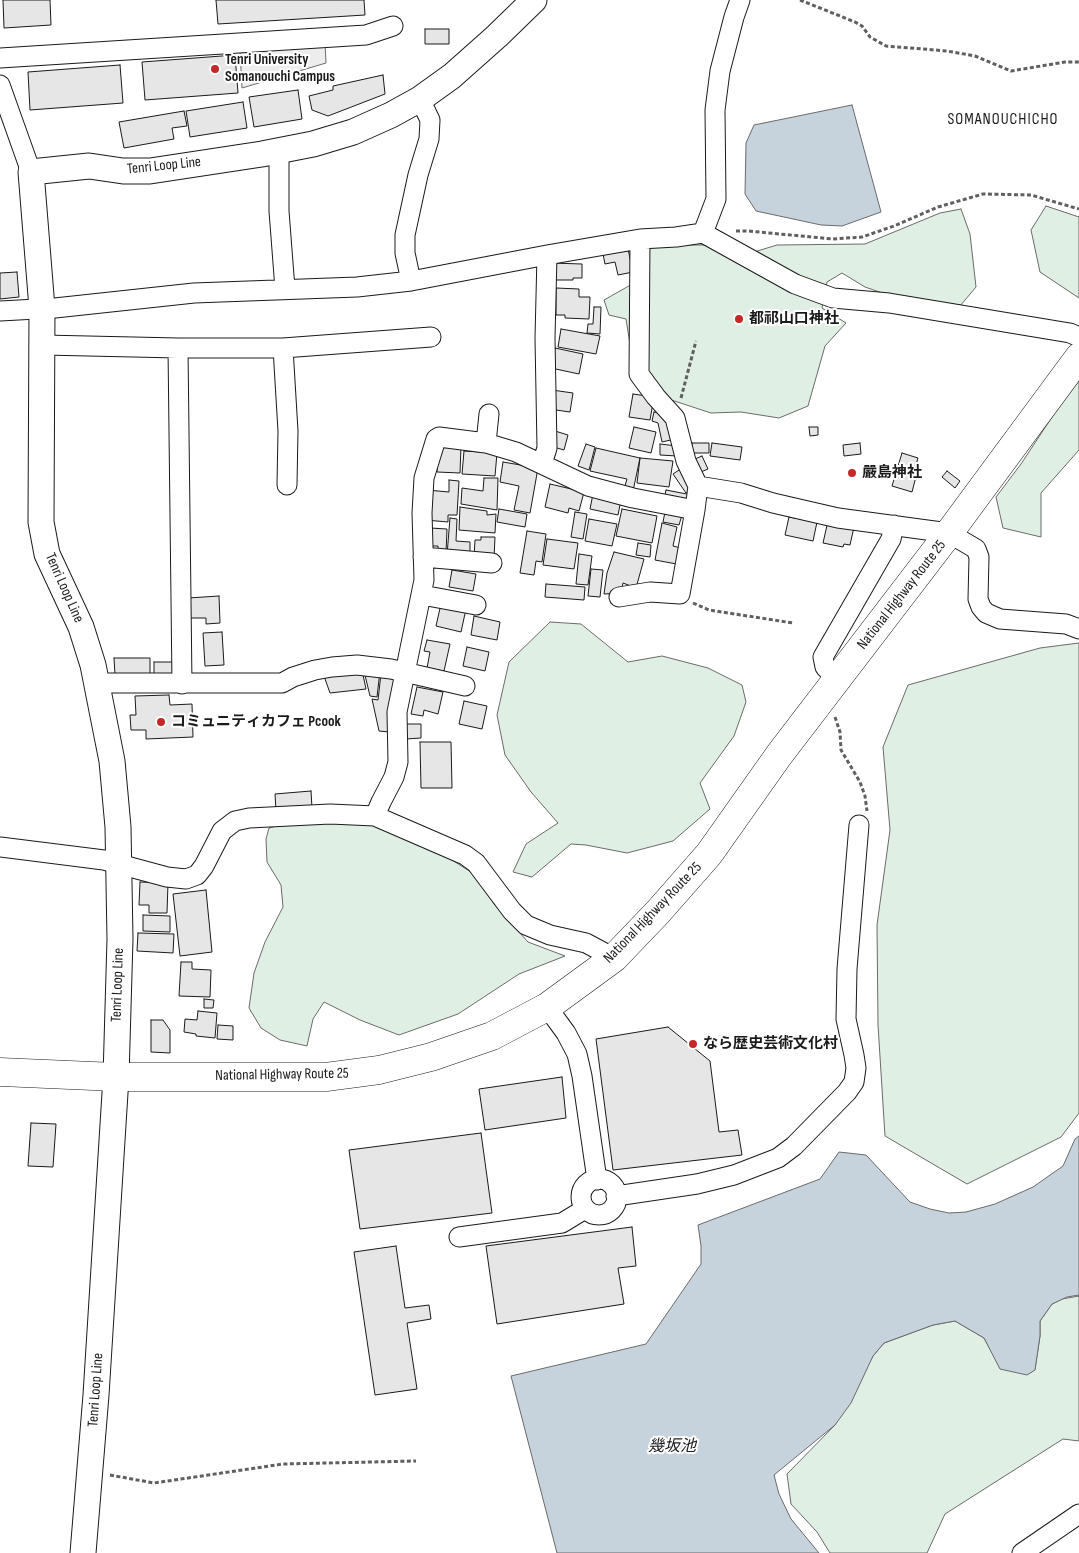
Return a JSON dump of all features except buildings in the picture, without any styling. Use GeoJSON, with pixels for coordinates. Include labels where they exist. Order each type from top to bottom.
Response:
{"type":"FeatureCollection","features":[{"type":"Feature","properties":{"kind":"highway","name":"National Highway Route 25"},"geometry":{"type":"LineString","coordinates":[[0,1072],[116,1077],[326,1077],[380,1070],[431,1057],[492,1036],[547,1007],[614,958],[709,854],[779,755],[949,533],[1079,357]]}},
{"type":"Feature","properties":{"kind":"main road","name":"Tenri Loop Line"},"geometry":{"type":"LineString","coordinates":[[83,1553],[96,1395],[116,1077],[120,939],[118,827],[114,778],[97,683],[81,627],[47,554],[41,522],[42,308],[31,172],[88,166],[136,172],[279,151],[313,144],[353,132],[391,116],[420,99],[452,76],[534,0]]}},
{"type":"Feature","properties":{"kind":"street"},"geometry":{"type":"LineString","coordinates":[[703,233],[716,199],[715,110],[720,71],[740,0]]}},
{"type":"Feature","properties":{"kind":"street"},"geometry":{"type":"LineString","coordinates":[[0,58],[366,35],[393,26]]}},
{"type":"Feature","properties":{"kind":"street"},"geometry":{"type":"LineString","coordinates":[[0,85],[31,172]]}},
{"type":"Feature","properties":{"kind":"street"},"geometry":{"type":"LineString","coordinates":[[410,281],[405,253],[405,235],[418,175],[429,139],[430,120],[420,99]]}},
{"type":"Feature","properties":{"kind":"street"},"geometry":{"type":"LineString","coordinates":[[279,151],[279,211],[285,289]]}},
{"type":"Feature","properties":{"kind":"street"},"geometry":{"type":"LineString","coordinates":[[0,311],[194,293],[357,287],[410,281],[640,239],[703,233],[795,284],[833,298],[889,303],[1070,333],[1079,337]]}},
{"type":"Feature","properties":{"kind":"street"},"geometry":{"type":"LineString","coordinates":[[619,597],[650,592],[680,594],[698,486],[686,461],[675,418],[656,398],[639,374],[640,239]]}},
{"type":"Feature","properties":{"kind":"street"},"geometry":{"type":"LineString","coordinates":[[542,464],[547,448],[545,338],[547,255]]}},
{"type":"Feature","properties":{"kind":"street"},"geometry":{"type":"LineString","coordinates":[[43,345],[283,348],[431,337]]}},
{"type":"Feature","properties":{"kind":"street"},"geometry":{"type":"LineString","coordinates":[[178,348],[182,684]]}},
{"type":"Feature","properties":{"kind":"street"},"geometry":{"type":"LineString","coordinates":[[283,348],[288,431],[287,485]]}},
{"type":"Feature","properties":{"kind":"street"},"geometry":{"type":"LineString","coordinates":[[486,443],[489,414]]}},
{"type":"Feature","properties":{"kind":"street"},"geometry":{"type":"LineString","coordinates":[[375,816],[380,802],[394,777],[398,762],[397,712],[424,580],[422,513],[424,478],[436,439],[439,437],[486,443],[516,452],[588,486],[632,498],[694,510]]}},
{"type":"Feature","properties":{"kind":"street"},"geometry":{"type":"LineString","coordinates":[[698,486],[740,493],[773,503],[838,518],[949,533],[976,549],[979,557],[978,598],[981,607],[986,613],[1000,619],[1066,624],[1079,630]]}},
{"type":"Feature","properties":{"kind":"street"},"geometry":{"type":"LineString","coordinates":[[830,688],[823,657],[891,539],[894,525]]}},
{"type":"Feature","properties":{"kind":"street"},"geometry":{"type":"LineString","coordinates":[[423,557],[492,563]]}},
{"type":"Feature","properties":{"kind":"street"},"geometry":{"type":"LineString","coordinates":[[422,595],[476,605]]}},
{"type":"Feature","properties":{"kind":"street"},"geometry":{"type":"LineString","coordinates":[[97,683],[282,683],[293,677],[315,670],[357,665],[406,672],[466,686]]}},
{"type":"Feature","properties":{"kind":"street"},"geometry":{"type":"LineString","coordinates":[[0,847],[104,860],[167,877],[186,879],[197,875],[204,866],[222,831],[235,821],[249,818],[330,814],[375,816],[464,855],[476,863],[512,911],[526,925],[550,935],[586,943],[614,958]]}},
{"type":"Feature","properties":{"kind":"street"},"geometry":{"type":"LineString","coordinates":[[616,1196],[697,1184],[734,1175],[778,1158],[794,1146],[847,1092],[854,1082],[856,1068],[846,1019],[847,969],[860,825]]}},
{"type":"Feature","properties":{"kind":"street"},"geometry":{"type":"LineString","coordinates":[[547,1007],[566,1033],[576,1054],[582,1076],[597,1180]]}},
{"type":"Feature","properties":{"kind":"street"},"geometry":{"type":"LineString","coordinates":[[597,1180],[603,1180],[612,1186],[616,1196],[614,1207],[605,1214],[594,1214],[585,1209],[581,1199],[583,1188],[592,1181],[597,1180]]}},
{"type":"Feature","properties":{"kind":"street"},"geometry":{"type":"LineString","coordinates":[[459,1237],[562,1223],[585,1209]]}},
{"type":"Feature","properties":{"kind":"street"},"geometry":{"type":"LineString","coordinates":[[1022,1553],[1079,1514]]}},
{"type":"Feature","properties":{"kind":"path"},"geometry":{"type":"LineString","coordinates":[[800,0],[855,22],[862,26],[870,37],[886,46],[947,50],[975,56],[1011,71],[1065,62],[1079,62]]}},
{"type":"Feature","properties":{"kind":"path"},"geometry":{"type":"LineString","coordinates":[[703,233],[748,230],[833,239],[862,237],[894,226],[938,207],[983,194],[1031,195],[1079,209]]}},
{"type":"Feature","properties":{"kind":"path"},"geometry":{"type":"LineString","coordinates":[[675,418],[696,341]]}},
{"type":"Feature","properties":{"kind":"path"},"geometry":{"type":"LineString","coordinates":[[680,594],[695,604],[709,610],[792,623]]}},
{"type":"Feature","properties":{"kind":"path"},"geometry":{"type":"LineString","coordinates":[[830,688],[834,713],[840,732],[840,750],[860,782],[865,796],[867,825],[860,825]]}},
{"type":"Feature","properties":{"kind":"path"},"geometry":{"type":"LineString","coordinates":[[90,1472],[154,1484],[283,1464],[416,1461]]}},
{"type":"Feature","properties":{"kind":"green space"},"geometry":{"type":"Polygon","coordinates":[[[1046,206],[1079,217],[1079,298],[1040,272],[1031,230],[1046,206]]]}},
{"type":"Feature","properties":{"kind":"green space"},"geometry":{"type":"Polygon","coordinates":[[[961,209],[970,234],[976,287],[960,306],[906,301],[865,287],[842,273],[827,282],[822,308],[846,323],[825,346],[808,406],[779,418],[741,412],[711,413],[656,395],[633,363],[626,319],[609,315],[604,300],[634,283],[634,260],[653,245],[706,245],[731,259],[777,245],[865,244],[940,213],[961,209]]]}},
{"type":"Feature","properties":{"kind":"green space"},"geometry":{"type":"Polygon","coordinates":[[[1079,376],[1079,450],[1041,493],[1041,537],[1003,528],[996,497],[1021,464],[1079,376]]]}},
{"type":"Feature","properties":{"kind":"green space"},"geometry":{"type":"Polygon","coordinates":[[[550,622],[581,624],[628,662],[662,656],[708,668],[742,685],[746,702],[734,736],[700,783],[710,809],[673,841],[627,853],[571,844],[532,877],[513,872],[526,844],[558,823],[531,792],[505,755],[497,715],[509,662],[550,622]]]}},
{"type":"Feature","properties":{"kind":"green space"},"geometry":{"type":"Polygon","coordinates":[[[1079,643],[1079,1113],[1061,1137],[967,1184],[885,1136],[878,1025],[877,925],[890,830],[883,747],[908,685],[1040,648],[1079,643]]]}},
{"type":"Feature","properties":{"kind":"green space"},"geometry":{"type":"Polygon","coordinates":[[[362,820],[449,858],[477,876],[494,904],[528,942],[565,956],[519,974],[458,1014],[399,1035],[360,1020],[324,1002],[313,1019],[307,1046],[280,1040],[261,1028],[249,1008],[254,973],[265,942],[283,907],[281,885],[267,862],[266,839],[269,828],[280,825],[362,820]]]}},
{"type":"Feature","properties":{"kind":"green space"},"geometry":{"type":"Polygon","coordinates":[[[1079,1296],[1079,1441],[1063,1439],[945,1514],[927,1553],[830,1553],[817,1532],[791,1504],[787,1474],[835,1425],[873,1356],[884,1343],[933,1325],[955,1321],[984,1338],[990,1349],[1035,1369],[1040,1336],[1040,1321],[1052,1304],[1062,1299],[1079,1296]]]}},
{"type":"Feature","properties":{"kind":"shaded area"},"geometry":{"type":"Polygon","coordinates":[[[325,43],[326,63],[242,88],[240,51],[325,43]]]}},
{"type":"Feature","properties":{"kind":"water"},"geometry":{"type":"Polygon","coordinates":[[[852,105],[881,212],[842,226],[821,225],[756,211],[745,194],[746,143],[754,125],[852,105]]]}},
{"type":"Feature","properties":{"kind":"water","name":"幾坂池"},"geometry":{"type":"Polygon","coordinates":[[[1079,1136],[1079,1295],[1067,1297],[1052,1304],[1040,1321],[1040,1336],[1035,1370],[1027,1375],[1000,1369],[984,1338],[955,1321],[933,1325],[884,1343],[873,1356],[851,1403],[835,1425],[774,1475],[779,1494],[791,1519],[819,1553],[557,1553],[511,1376],[646,1344],[701,1264],[698,1225],[820,1179],[839,1152],[866,1155],[910,1202],[949,1213],[966,1212],[995,1204],[1033,1187],[1063,1166],[1075,1139],[1079,1136]]]}},
{"type":"Feature","properties":{"kind":"place","name":"Tenri University Somanouchi Campus"},"geometry":{"type":"Point","coordinates":[215,69]}},
{"type":"Feature","properties":{"kind":"place","name":"都祁山口神社"},"geometry":{"type":"Point","coordinates":[739,319]}},
{"type":"Feature","properties":{"kind":"place","name":"嚴島神社"},"geometry":{"type":"Point","coordinates":[852,473]}},
{"type":"Feature","properties":{"kind":"place","name":"コミュニティカフェ Pcook"},"geometry":{"type":"Point","coordinates":[161,722]}},
{"type":"Feature","properties":{"kind":"place","name":"なら歴史芸術文化村"},"geometry":{"type":"Point","coordinates":[693,1044]}},
{"type":"Feature","properties":{"kind":"district","name":"SOMANOUCHICHO"},"geometry":{"type":"Point","coordinates":[1003,120]}}]}
